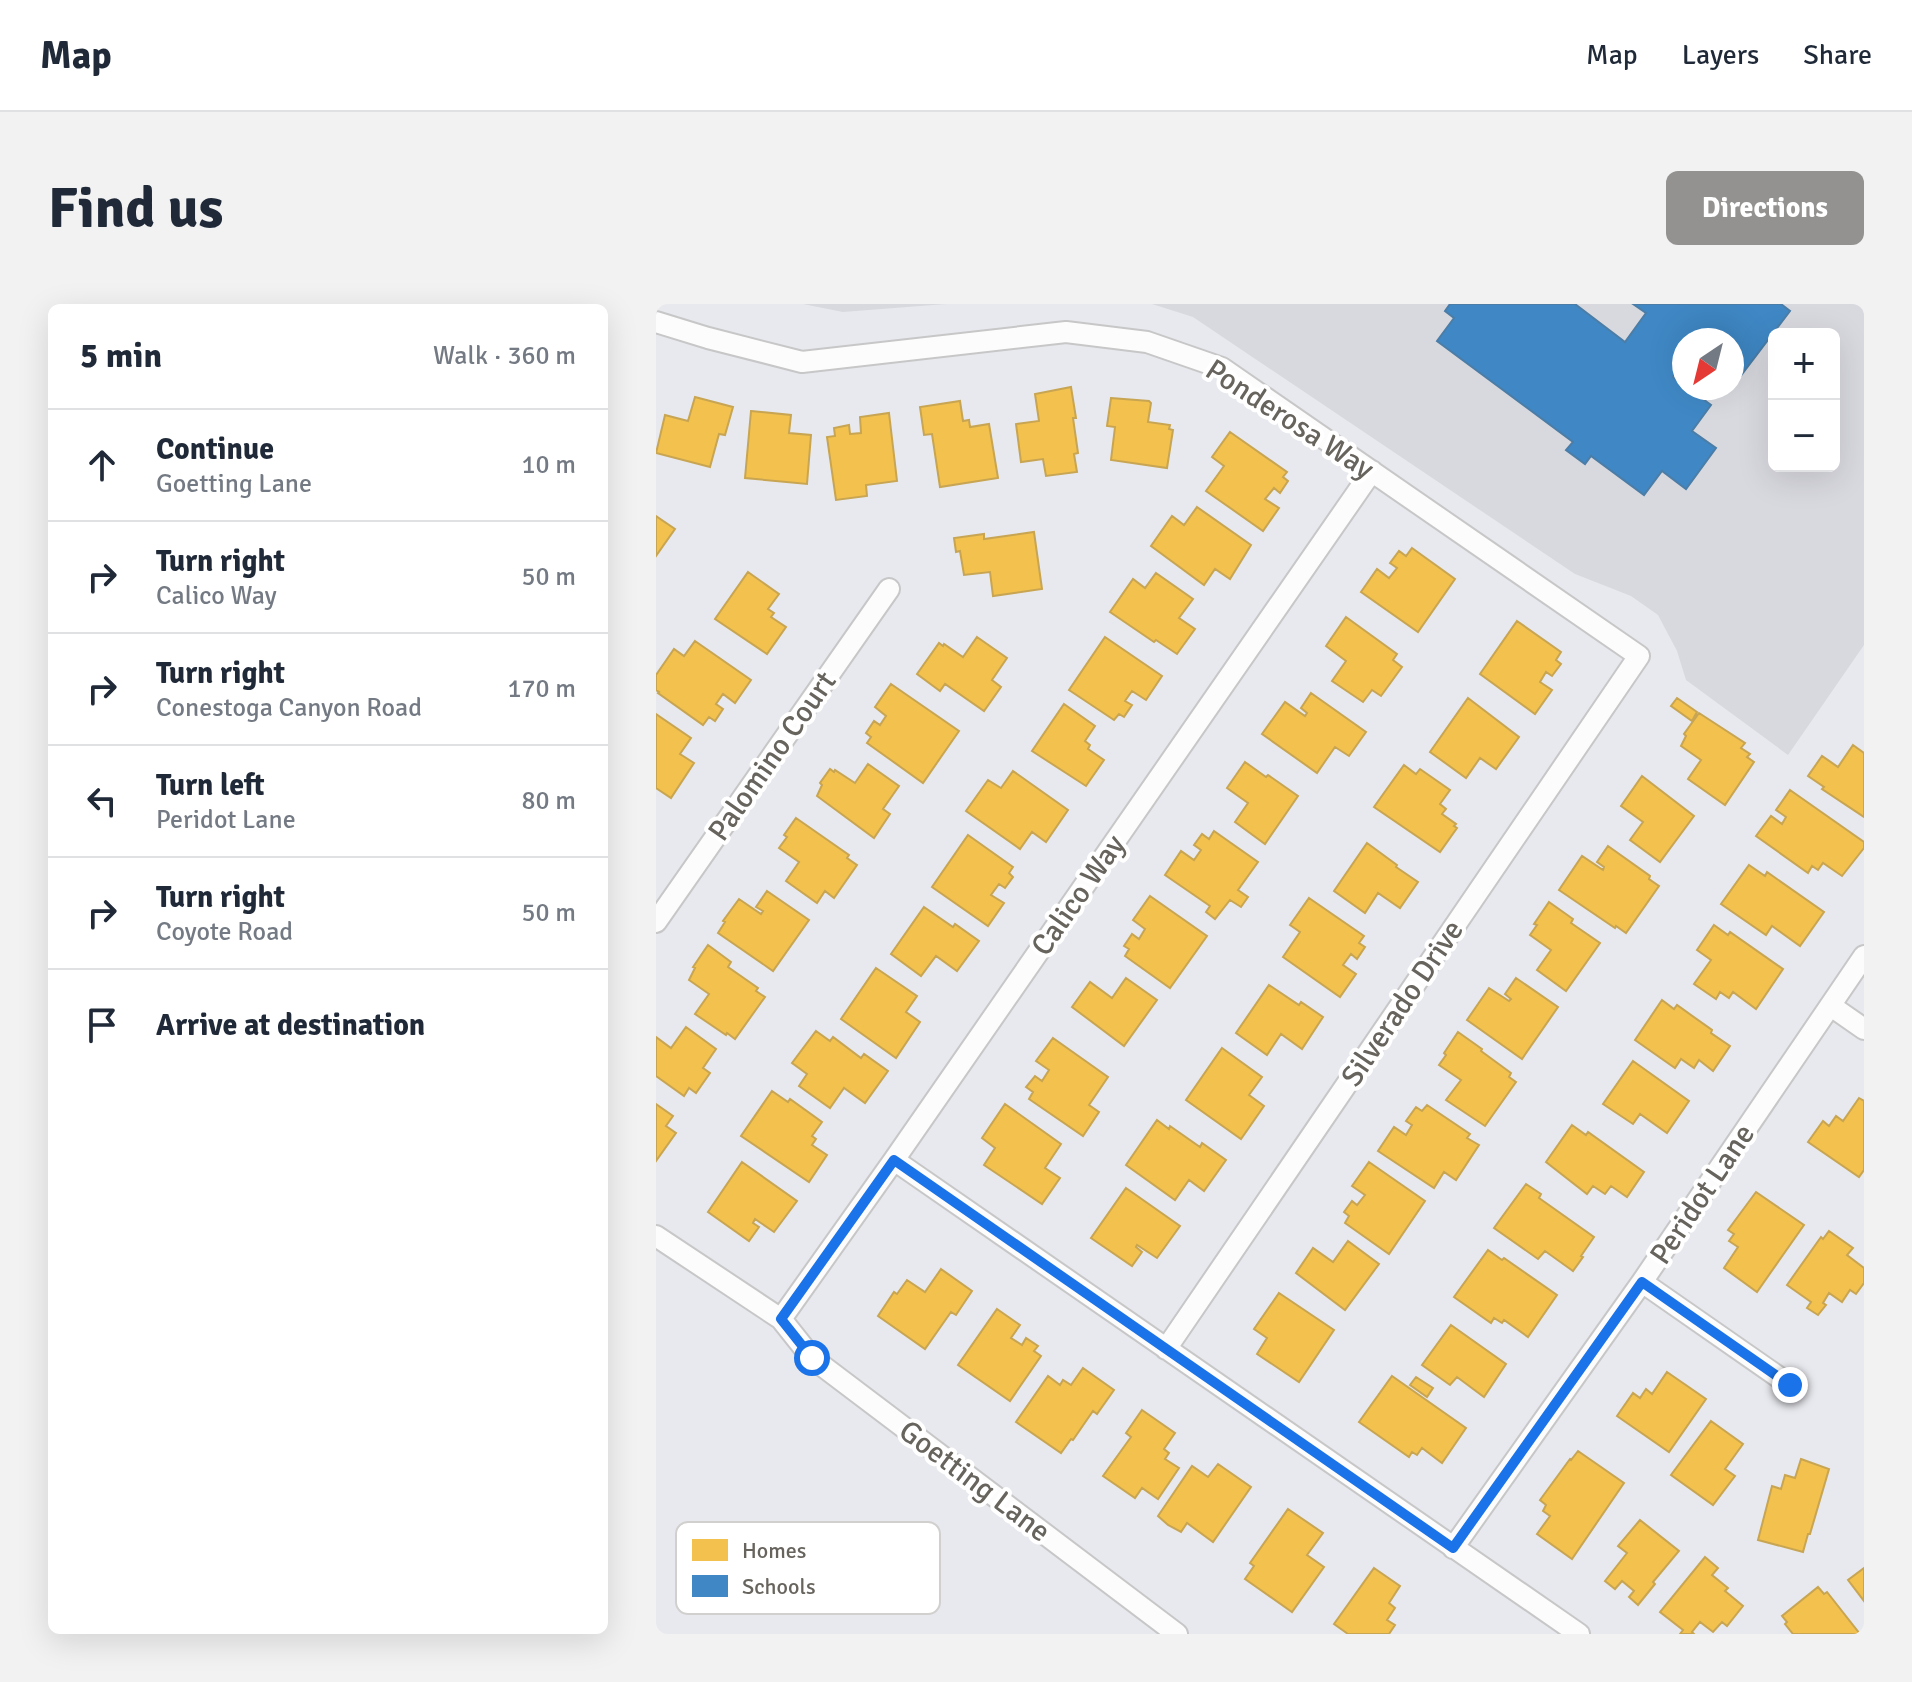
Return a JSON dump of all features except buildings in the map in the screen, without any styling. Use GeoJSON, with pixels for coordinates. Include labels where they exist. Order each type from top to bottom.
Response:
{"type":"FeatureCollection","features":[{"type":"Feature","properties":{"kind":"street","name":"Ponderosa Way"},"geometry":{"type":"LineString","coordinates":[[657,325],[802,362],[1066,332],[1147,342],[1222,368],[1639,656]]}},
{"type":"Feature","properties":{"kind":"street","name":"Calico Way"},"geometry":{"type":"LineString","coordinates":[[781,1319],[1372,471]]}},
{"type":"Feature","properties":{"kind":"street","name":"Palomino Court"},"geometry":{"type":"LineString","coordinates":[[656,922],[889,589]]}},
{"type":"Feature","properties":{"kind":"street","name":"Silverado Drive"},"geometry":{"type":"LineString","coordinates":[[1166,1349],[1639,656]]}},
{"type":"Feature","properties":{"kind":"street","name":"Peridot Lane"},"geometry":{"type":"LineString","coordinates":[[1453,1548],[1642,1282],[1864,956]]}},
{"type":"Feature","properties":{"kind":"street"},"geometry":{"type":"LineString","coordinates":[[1831,1006],[1864,1029]]}},
{"type":"Feature","properties":{"kind":"street"},"geometry":{"type":"LineString","coordinates":[[894,1160],[1579,1634]]}},
{"type":"Feature","properties":{"kind":"street","name":"Goetting Lane"},"geometry":{"type":"LineString","coordinates":[[656,1236],[781,1319],[812,1358],[1178,1634]]}},
{"type":"Feature","properties":{"kind":"street"},"geometry":{"type":"LineString","coordinates":[[1642,1282],[1790,1385]]}},
{"type":"Feature","properties":{"kind":"shaded area"},"geometry":{"type":"Polygon","coordinates":[[[803,304],[946,304],[843,312],[803,304]]]}},
{"type":"Feature","properties":{"kind":"shaded area"},"geometry":{"type":"Polygon","coordinates":[[[1152,304],[1864,304],[1864,645],[1788,755],[1686,680],[1677,651],[1658,615],[1631,596],[1575,574],[1193,317],[1152,304]]]}},
{"type":"Feature","properties":{"kind":"route"},"geometry":{"type":"LineString","coordinates":[[812,1358],[781,1319],[894,1160],[1453,1548],[1642,1282],[1790,1385]]}}]}
